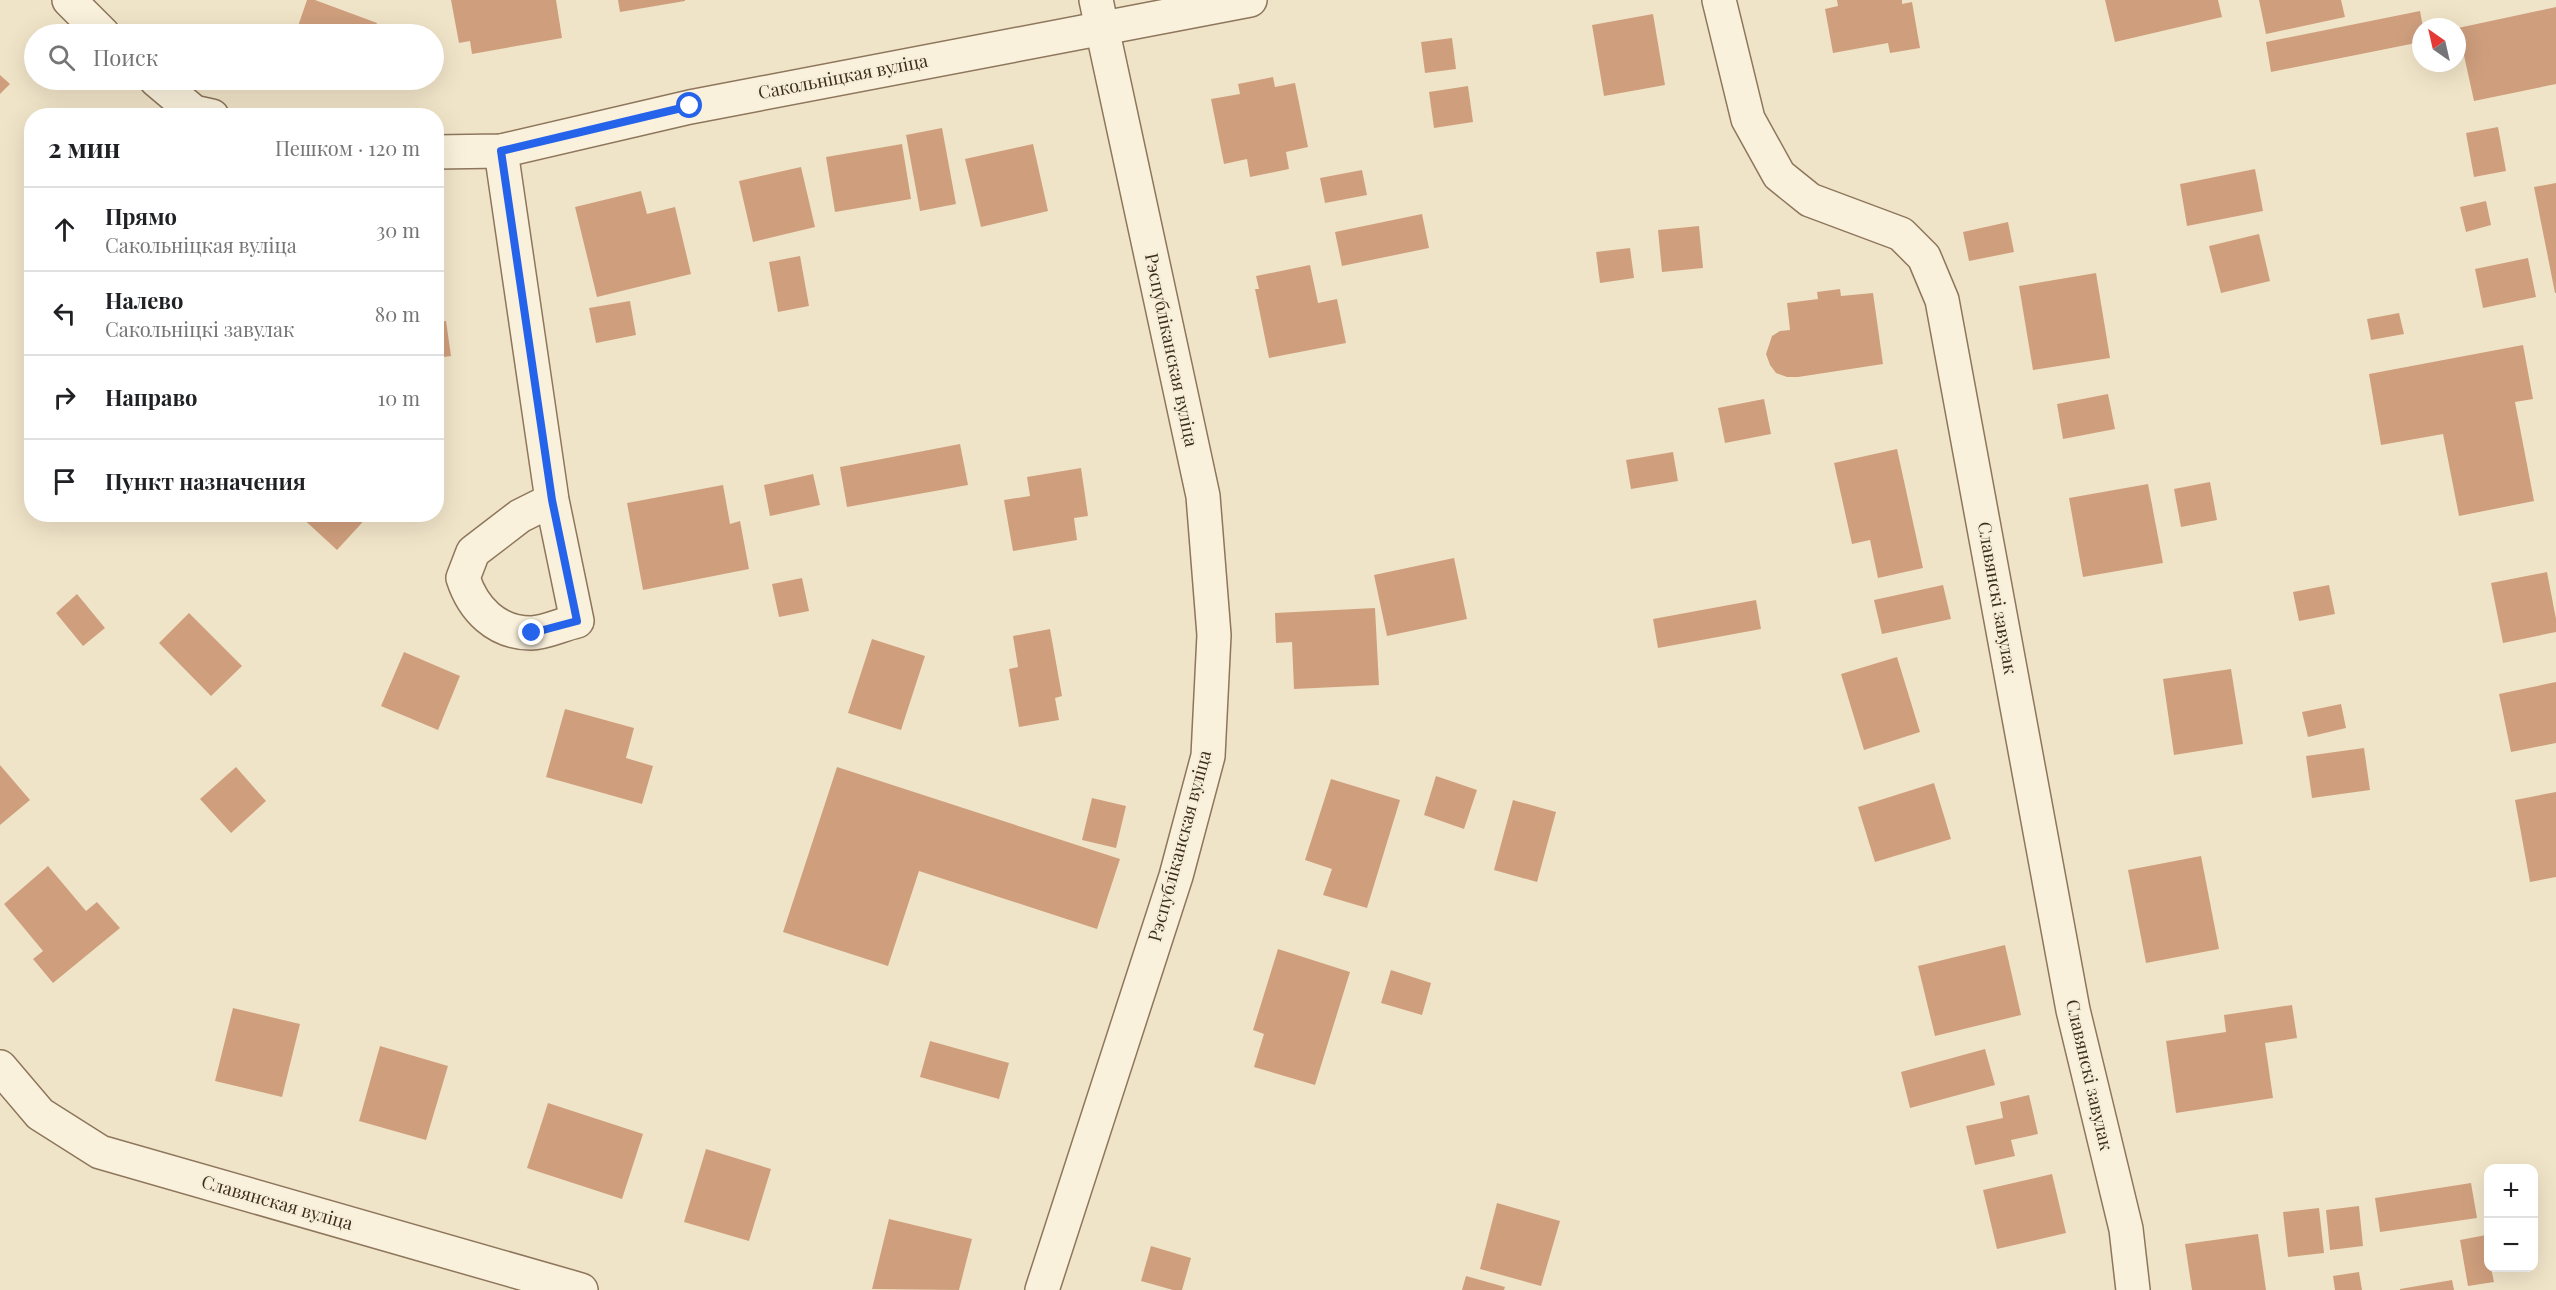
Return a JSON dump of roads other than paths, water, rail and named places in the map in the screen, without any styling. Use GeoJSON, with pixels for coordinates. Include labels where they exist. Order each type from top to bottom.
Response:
{"type":"FeatureCollection","features":[{"type":"Feature","properties":{"kind":"street"},"geometry":{"type":"LineString","coordinates":[[69,0],[93,24]]}},
{"type":"Feature","properties":{"kind":"street","name":"Сакольніцкая вуліца"},"geometry":{"type":"LineString","coordinates":[[444,152],[501,151],[1099,13],[1250,0]]}},
{"type":"Feature","properties":{"kind":"street","name":"Славянскі завулак"},"geometry":{"type":"LineString","coordinates":[[1719,0],[1748,119],[1779,175],[1810,200],[1901,234],[1924,257],[1942,300],[2073,1010],[2126,1229],[2133,1290]]}},
{"type":"Feature","properties":{"kind":"street","name":"Рэспубліканская вуліца"},"geometry":{"type":"LineString","coordinates":[[1042,1290],[1176,876],[1208,756],[1213,646],[1203,496],[1099,13]]}},
{"type":"Feature","properties":{"kind":"street"},"geometry":{"type":"LineString","coordinates":[[168,90],[190,108]]}},
{"type":"Feature","properties":{"kind":"street"},"geometry":{"type":"LineString","coordinates":[[501,151],[552,500],[577,621],[532,633],[497,626],[469,596],[463,578],[473,552],[520,516],[552,500]]}},
{"type":"Feature","properties":{"kind":"street","name":"Славянская вуліца"},"geometry":{"type":"LineString","coordinates":[[0,1067],[40,1114],[100,1152],[581,1290]]}}]}
